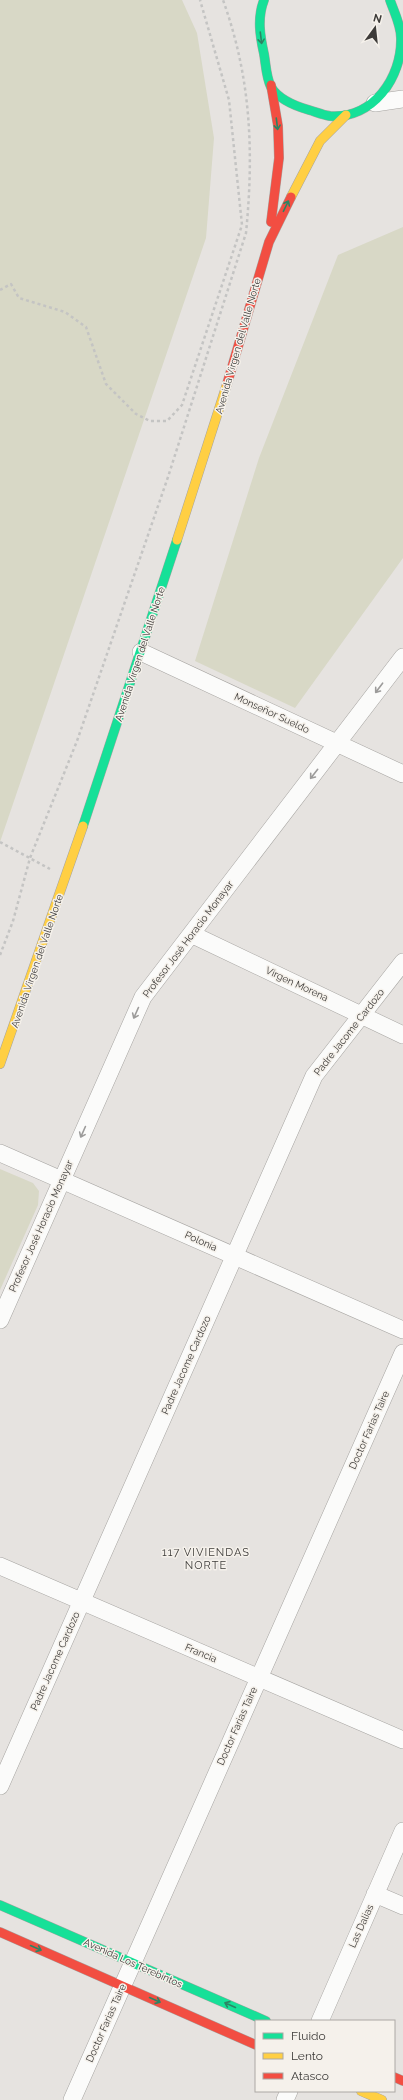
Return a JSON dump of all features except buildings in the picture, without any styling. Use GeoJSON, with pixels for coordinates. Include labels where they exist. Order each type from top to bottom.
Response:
{"type":"FeatureCollection","features":[{"type":"Feature","properties":{"kind":"main road"},"geometry":{"type":"LineString","coordinates":[[259,22],[264,0]]}},
{"type":"Feature","properties":{"kind":"main road"},"geometry":{"type":"LineString","coordinates":[[271,86],[280,97],[292,105],[332,116],[346,115],[362,110],[375,103],[393,79],[400,58],[402,39],[390,0]]}},
{"type":"Feature","properties":{"kind":"main road"},"geometry":{"type":"LineString","coordinates":[[254,7],[259,22]]}},
{"type":"Feature","properties":{"kind":"main road","name":"Avenida Virgen del Valle Norte"},"geometry":{"type":"LineString","coordinates":[[0,1064],[66,878],[141,652],[218,416],[269,242],[279,158],[278,126],[259,22]]}},
{"type":"Feature","properties":{"kind":"main road","name":"Avenida Virgen del Valle Norte"},"geometry":{"type":"LineString","coordinates":[[269,242],[320,141],[346,115]]}},
{"type":"Feature","properties":{"kind":"main road","name":"Avenida Los Terebintos"},"geometry":{"type":"LineString","coordinates":[[0,1905],[264,2020]]}},
{"type":"Feature","properties":{"kind":"main road"},"geometry":{"type":"LineString","coordinates":[[0,1932],[255,2045]]}},
{"type":"Feature","properties":{"kind":"main road"},"geometry":{"type":"LineString","coordinates":[[363,2092],[382,2100]]}},
{"type":"Feature","properties":{"kind":"street"},"geometry":{"type":"LineString","coordinates":[[375,103],[403,99]]}},
{"type":"Feature","properties":{"kind":"street","name":"Monseñor Sueldo"},"geometry":{"type":"LineString","coordinates":[[141,652],[403,774]]}},
{"type":"Feature","properties":{"kind":"street","name":"Profesor José Horacio Monayar"},"geometry":{"type":"LineString","coordinates":[[0,1320],[142,997],[403,657]]}},
{"type":"Feature","properties":{"kind":"street","name":"Virgen Morena"},"geometry":{"type":"LineString","coordinates":[[191,934],[403,1035]]}},
{"type":"Feature","properties":{"kind":"street","name":"Padre Jacome Cardozo"},"geometry":{"type":"LineString","coordinates":[[0,1786],[314,1076],[403,962]]}},
{"type":"Feature","properties":{"kind":"street","name":"Polonia"},"geometry":{"type":"LineString","coordinates":[[0,1153],[403,1330]]}},
{"type":"Feature","properties":{"kind":"street","name":"Doctor Farias Taire"},"geometry":{"type":"LineString","coordinates":[[72,2100],[403,1353]]}},
{"type":"Feature","properties":{"kind":"street","name":"Francia"},"geometry":{"type":"LineString","coordinates":[[0,1566],[403,1740]]}},
{"type":"Feature","properties":{"kind":"street","name":"Las Dalias"},"geometry":{"type":"LineString","coordinates":[[320,2020],[403,1831]]}},
{"type":"Feature","properties":{"kind":"street"},"geometry":{"type":"LineString","coordinates":[[375,1894],[403,1906]]}},
{"type":"Feature","properties":{"kind":"path"},"geometry":{"type":"LineString","coordinates":[[0,290],[11,284],[19,298],[66,312],[86,327],[106,384],[136,414],[150,421],[167,421],[182,405],[242,225],[229,100],[200,0]]}},
{"type":"Feature","properties":{"kind":"path"},"geometry":{"type":"LineString","coordinates":[[0,955],[13,921],[30,858],[80,734],[168,477],[246,233],[250,192],[251,130],[244,76],[232,27],[223,0]]}},
{"type":"Feature","properties":{"kind":"path"},"geometry":{"type":"LineString","coordinates":[[0,842],[66,878]]}},
{"type":"Feature","properties":{"kind":"green space"},"geometry":{"type":"Polygon","coordinates":[[[0,0],[182,0],[197,33],[214,138],[206,238],[0,842],[0,0]]]}},
{"type":"Feature","properties":{"kind":"green space"},"geometry":{"type":"Polygon","coordinates":[[[403,227],[403,558],[295,708],[195,661],[259,458],[338,255],[403,227]]]}},
{"type":"Feature","properties":{"kind":"green space"},"geometry":{"type":"Polygon","coordinates":[[[0,1169],[33,1183],[39,1191],[38,1205],[0,1290],[0,1169]]]}},
{"type":"Feature","properties":{"kind":"traffic: fast"},"geometry":{"type":"LineString","coordinates":[[264,0],[260,14],[260,34],[267,75],[271,87],[278,96],[288,102],[330,116],[345,115],[359,111],[372,103],[382,93],[390,81],[400,53],[401,38],[399,23],[390,0]]}},
{"type":"Feature","properties":{"kind":"traffic: fast"},"geometry":{"type":"LineString","coordinates":[[83,826],[177,540]]}},
{"type":"Feature","properties":{"kind":"traffic: fast"},"geometry":{"type":"LineString","coordinates":[[0,1905],[264,2020]]}},
{"type":"Feature","properties":{"kind":"traffic: slow"},"geometry":{"type":"LineString","coordinates":[[291,197],[320,141],[346,115]]}},
{"type":"Feature","properties":{"kind":"traffic: slow"},"geometry":{"type":"LineString","coordinates":[[177,540],[227,384]]}},
{"type":"Feature","properties":{"kind":"traffic: slow"},"geometry":{"type":"LineString","coordinates":[[0,1064],[83,826]]}},
{"type":"Feature","properties":{"kind":"traffic: slow"},"geometry":{"type":"LineString","coordinates":[[363,2092],[382,2100]]}},
{"type":"Feature","properties":{"kind":"traffic: jam"},"geometry":{"type":"LineString","coordinates":[[271,85],[278,126],[279,158],[271,222]]}},
{"type":"Feature","properties":{"kind":"traffic: jam"},"geometry":{"type":"LineString","coordinates":[[227,384],[269,242],[291,197]]}},
{"type":"Feature","properties":{"kind":"traffic: jam"},"geometry":{"type":"LineString","coordinates":[[0,1932],[255,2045]]}},
{"type":"Feature","properties":{"kind":"traffic: jam"},"geometry":{"type":"LineString","coordinates":[[395,2077],[403,2081]]}},
{"type":"Feature","properties":{"kind":"district","name":"117 VIVIENDAS NORTE"},"geometry":{"type":"Point","coordinates":[206,1558]}}]}
